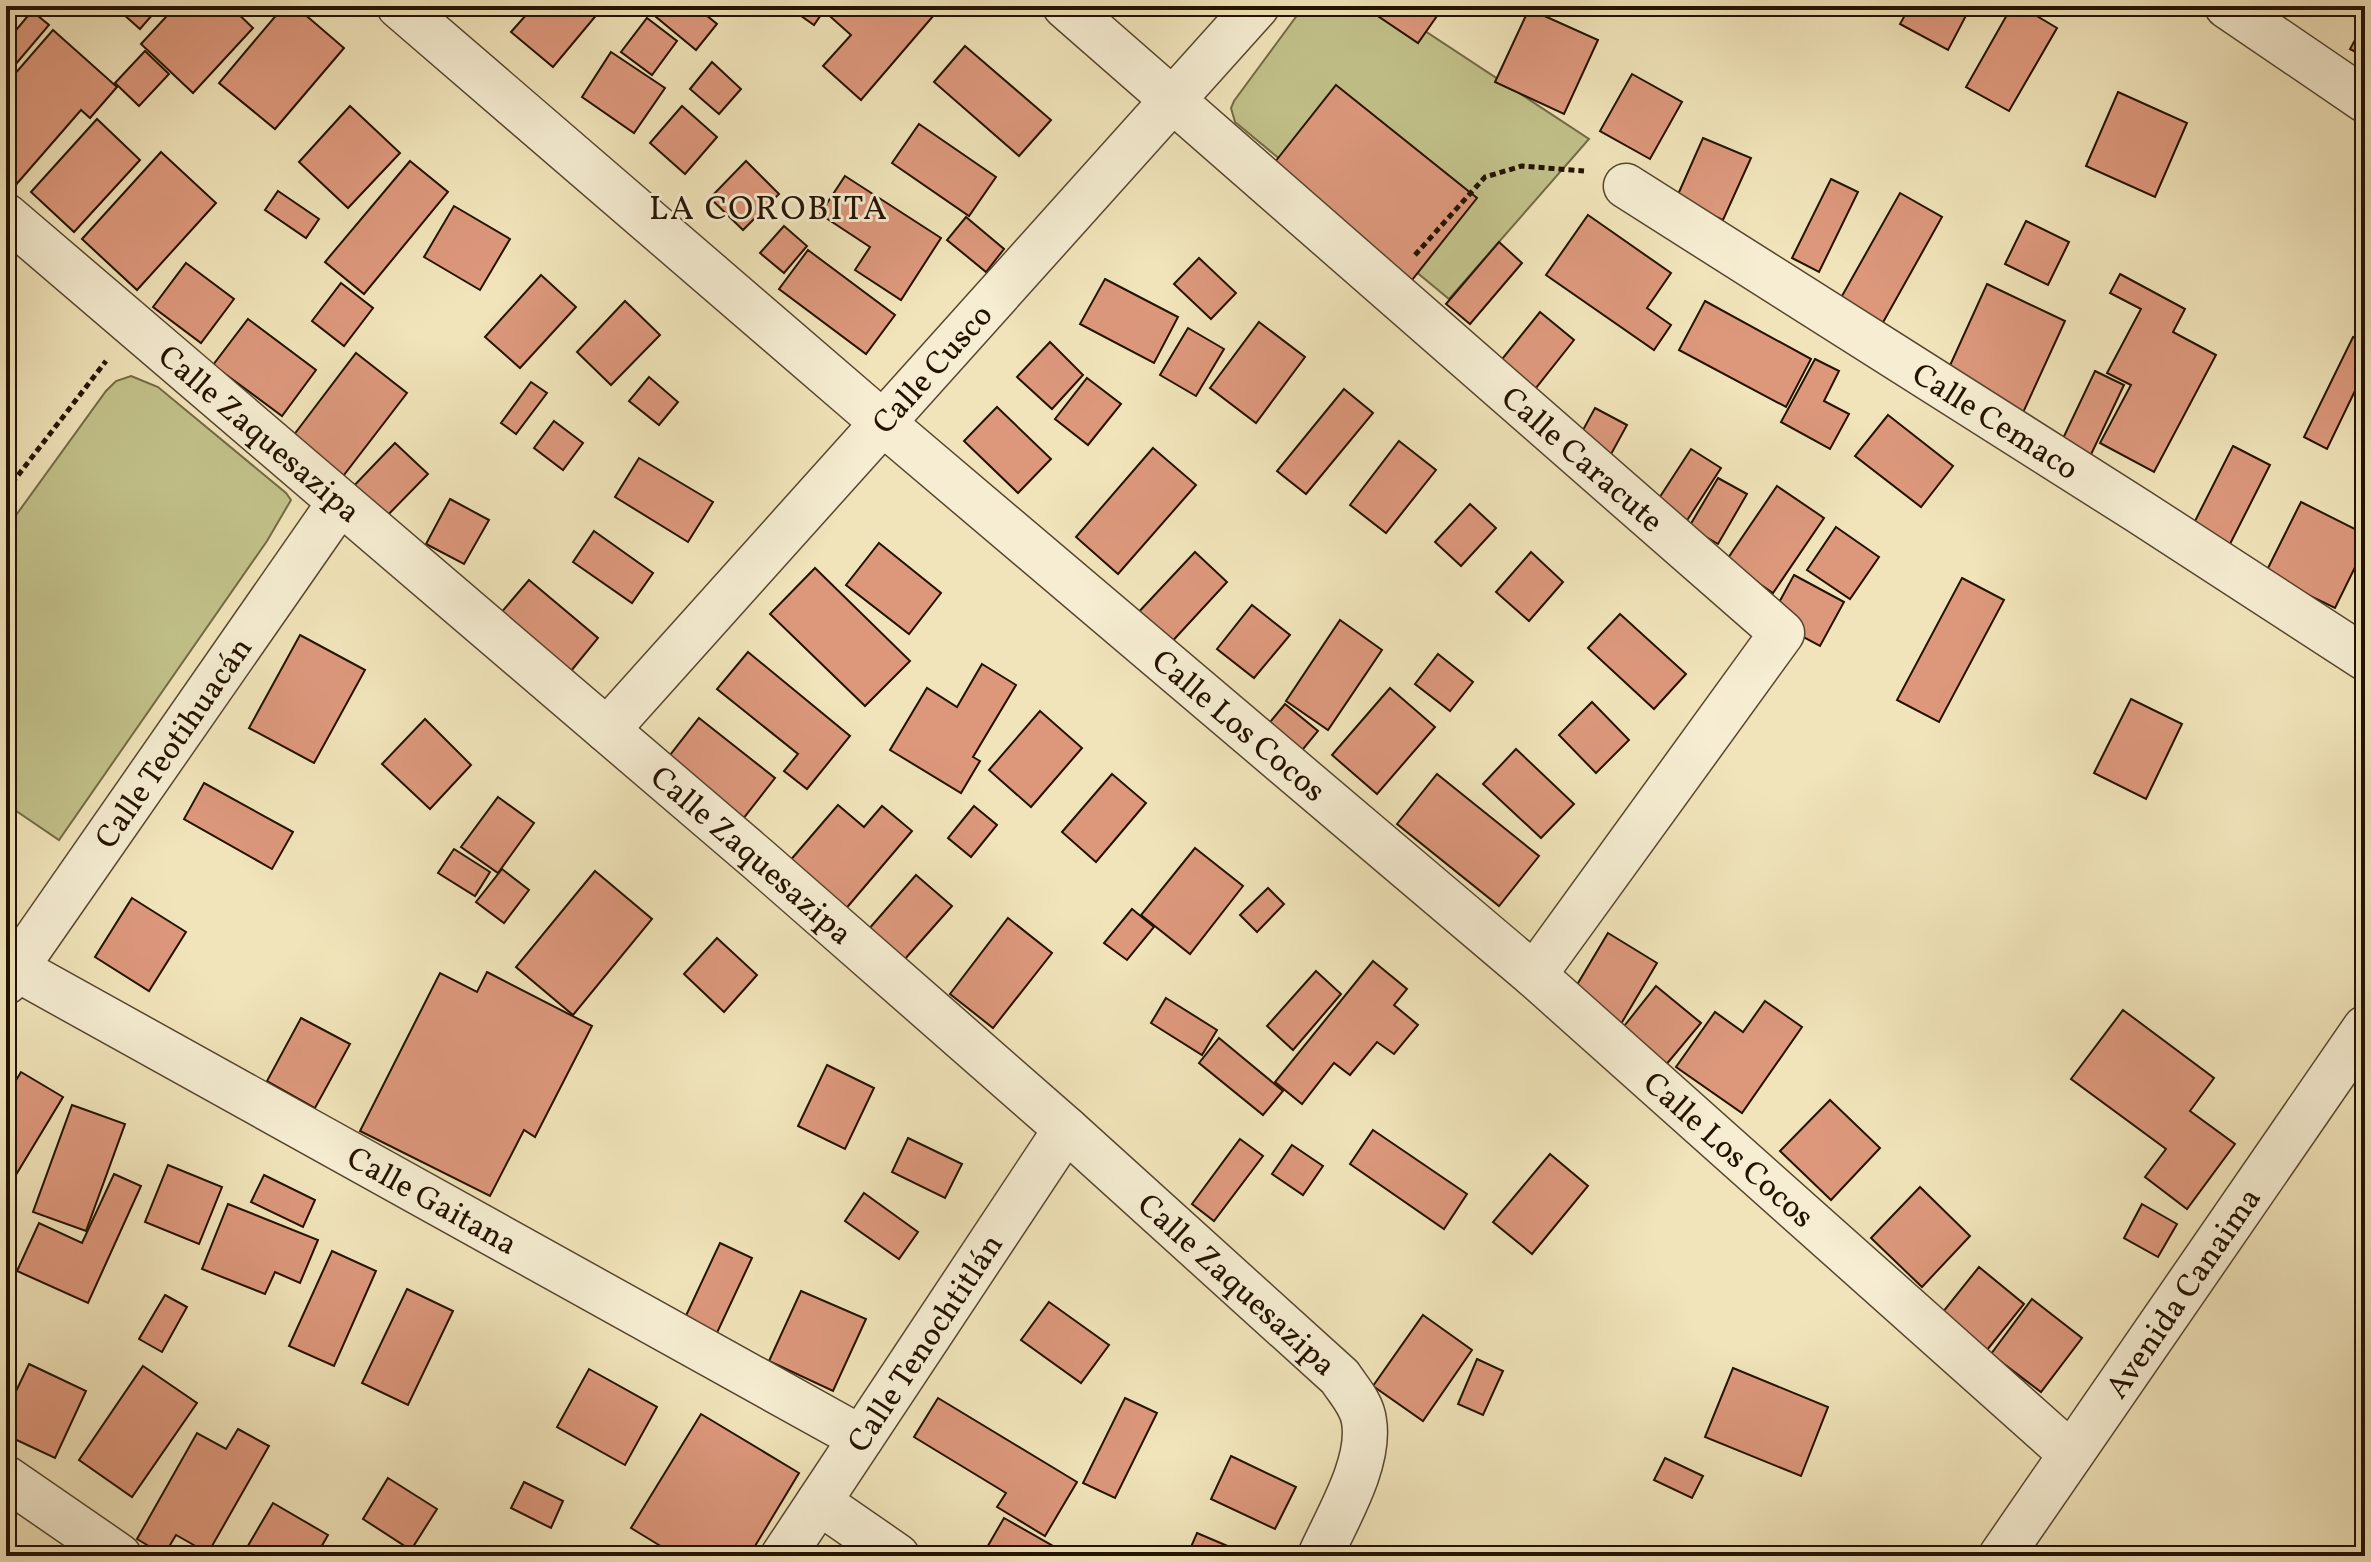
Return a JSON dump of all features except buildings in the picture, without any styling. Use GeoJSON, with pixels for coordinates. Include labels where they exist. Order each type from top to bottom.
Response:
{"type":"FeatureCollection","features":[{"type":"Feature","properties":{"kind":"street","name":"Calle Los Cocos"},"geometry":{"type":"LineString","coordinates":[[399,6],[883,423],[1534,975],[2071,1454]]}},
{"type":"Feature","properties":{"kind":"street","name":"Calle Caracute"},"geometry":{"type":"LineString","coordinates":[[1065,6],[1782,633],[1534,975]]}},
{"type":"Feature","properties":{"kind":"street","name":"Calle Cusco"},"geometry":{"type":"LineString","coordinates":[[607,730],[1257,6]]}},
{"type":"Feature","properties":{"kind":"street"},"geometry":{"type":"LineString","coordinates":[[2227,6],[2365,100]]}},
{"type":"Feature","properties":{"kind":"street","name":"Calle Cemaco"},"geometry":{"type":"LineString","coordinates":[[1626,186],[2365,658]]}},
{"type":"Feature","properties":{"kind":"street","name":"Calle Zaquesazipa"},"geometry":{"type":"LineString","coordinates":[[6,216],[607,730],[1066,1129],[1340,1377],[1359,1404],[1364,1420],[1364,1445],[1351,1489],[1320,1556]]}},
{"type":"Feature","properties":{"kind":"street","name":"Calle Teotihuacán"},"geometry":{"type":"LineString","coordinates":[[9,971],[340,502]]}},
{"type":"Feature","properties":{"kind":"street","name":"Calle Gaitana"},"geometry":{"type":"LineString","coordinates":[[9,971],[861,1438]]}},
{"type":"Feature","properties":{"kind":"street","name":"Avenida Canaima"},"geometry":{"type":"LineString","coordinates":[[2001,1556],[2365,1028]]}},
{"type":"Feature","properties":{"kind":"street","name":"Calle Tenochtitlán"},"geometry":{"type":"LineString","coordinates":[[783,1556],[1066,1129]]}},
{"type":"Feature","properties":{"kind":"street"},"geometry":{"type":"LineString","coordinates":[[6,1478],[119,1556]]}},
{"type":"Feature","properties":{"kind":"street"},"geometry":{"type":"LineString","coordinates":[[819,1502],[897,1556]]}},
{"type":"Feature","properties":{"kind":"path"},"geometry":{"type":"LineString","coordinates":[[1386,287],[1485,177],[1522,166],[1577,168],[1626,186]]}},
{"type":"Feature","properties":{"kind":"path"},"geometry":{"type":"LineString","coordinates":[[6,491],[133,325]]}},
{"type":"Feature","properties":{"kind":"shaded area"},"geometry":{"type":"Polygon","coordinates":[[[1304,6],[1387,6],[1589,139],[1449,299],[1235,122],[1231,108],[1234,101],[1304,6]]]}},
{"type":"Feature","properties":{"kind":"shaded area"},"geometry":{"type":"Polygon","coordinates":[[[131,376],[158,387],[291,500],[267,541],[59,840],[6,804],[6,529],[106,391],[116,381],[131,376]]]}},
{"type":"Feature","properties":{"kind":"district","name":"LA COROBITA"},"geometry":{"type":"Point","coordinates":[769,207]}}]}
